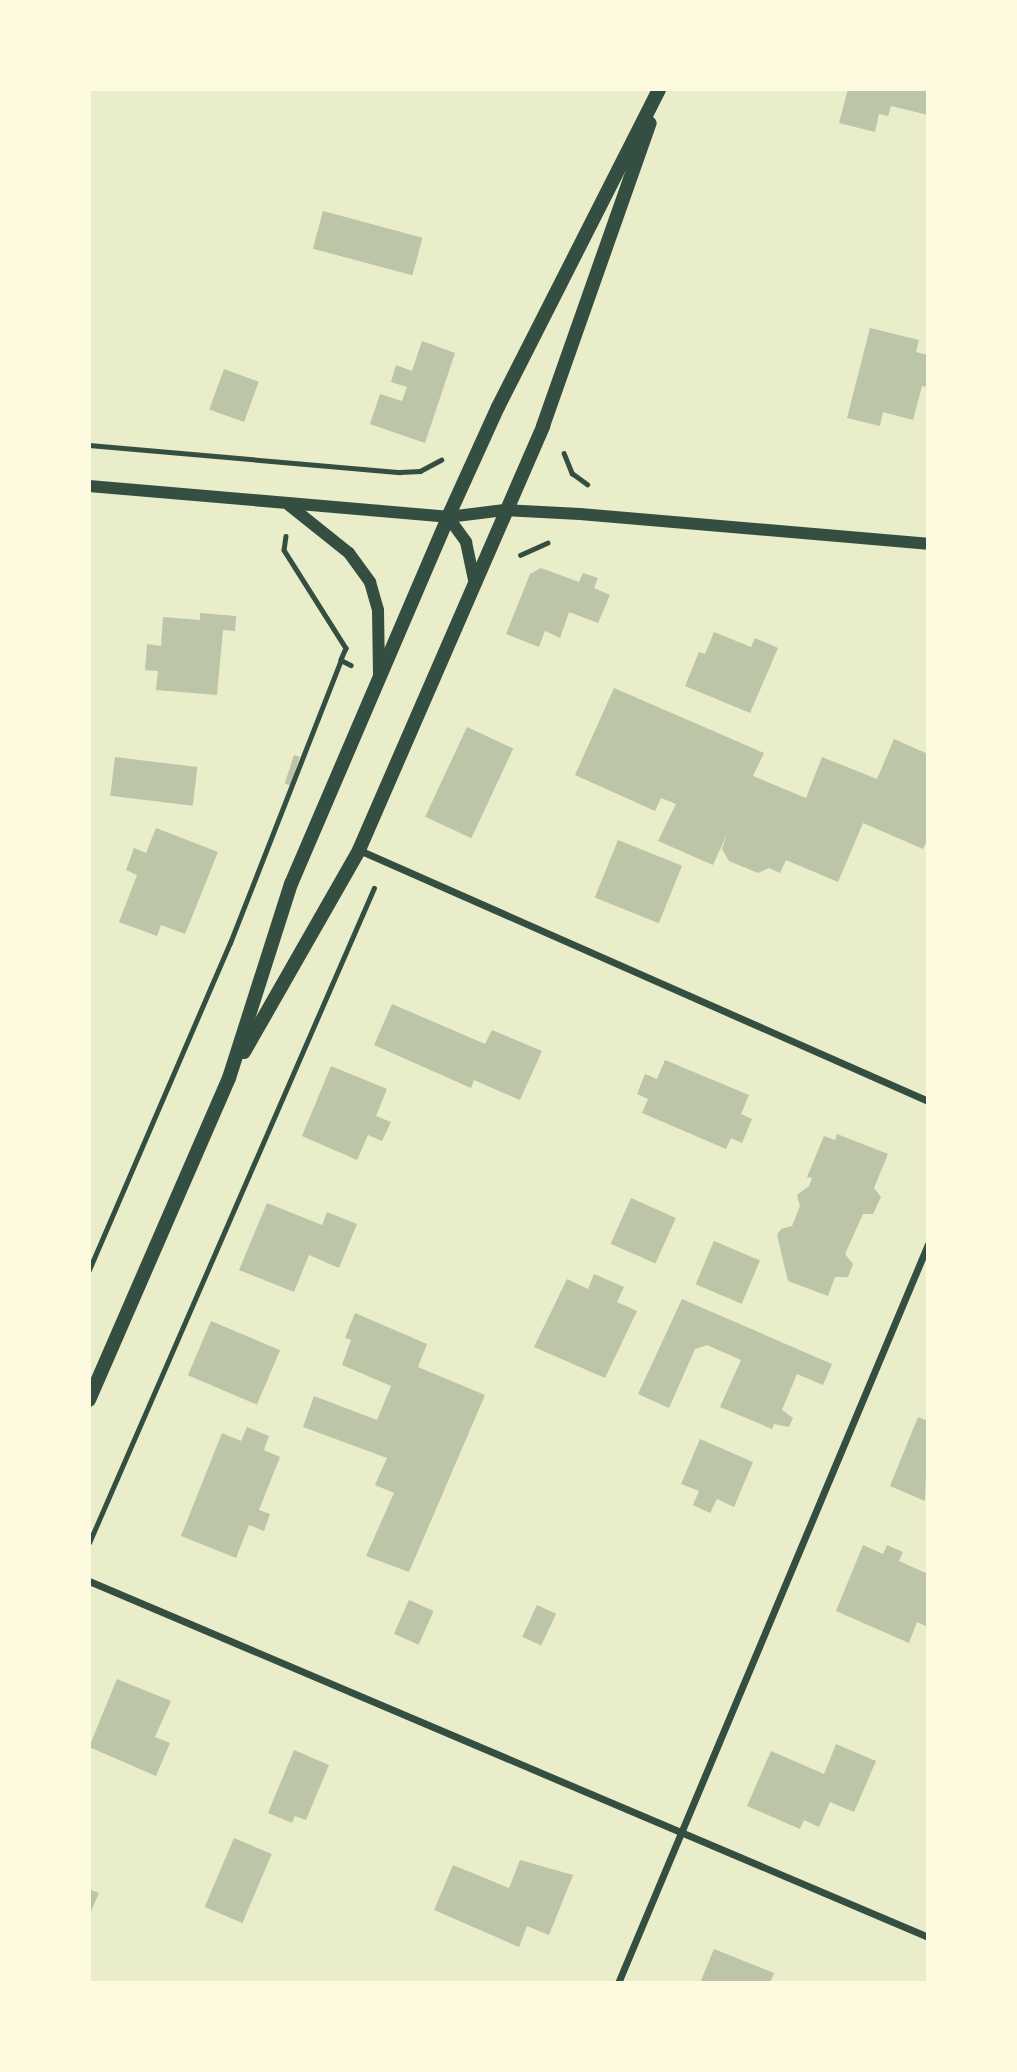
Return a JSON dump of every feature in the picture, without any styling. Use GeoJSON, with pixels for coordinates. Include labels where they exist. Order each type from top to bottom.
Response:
{"type":"FeatureCollection","features":[{"type":"Feature","properties":{"kind":"main road"},"geometry":{"type":"LineString","coordinates":[[229,1078],[359,850],[543,426],[660,89]]}},
{"type":"Feature","properties":{"kind":"main road"},"geometry":{"type":"LineString","coordinates":[[89,1400],[229,1078],[291,884],[448,517],[498,408],[660,89]]}},
{"type":"Feature","properties":{"kind":"street"},"geometry":{"type":"LineString","coordinates":[[89,486],[448,517],[505,510],[580,514],[928,544]]}},
{"type":"Feature","properties":{"kind":"street"},"geometry":{"type":"LineString","coordinates":[[289,505],[349,553],[370,582],[378,610],[379,677]]}},
{"type":"Feature","properties":{"kind":"street"},"geometry":{"type":"LineString","coordinates":[[448,517],[466,542],[474,580]]}},
{"type":"Feature","properties":{"kind":"street"},"geometry":{"type":"LineString","coordinates":[[359,850],[928,1101]]}},
{"type":"Feature","properties":{"kind":"street"},"geometry":{"type":"LineString","coordinates":[[618,1983],[928,1244]]}},
{"type":"Feature","properties":{"kind":"street"},"geometry":{"type":"LineString","coordinates":[[89,1581],[928,1937]]}},
{"type":"Feature","properties":{"kind":"path"},"geometry":{"type":"LineString","coordinates":[[89,445],[420,471],[450,454]]}},
{"type":"Feature","properties":{"kind":"path"},"geometry":{"type":"LineString","coordinates":[[568,445],[566,463],[588,484],[580,514]]}},
{"type":"Feature","properties":{"kind":"path"},"geometry":{"type":"LineString","coordinates":[[89,1270],[230,943],[346,648],[284,550],[297,463]]}},
{"type":"Feature","properties":{"kind":"path"},"geometry":{"type":"LineString","coordinates":[[512,564],[528,549],[556,541]]}},
{"type":"Feature","properties":{"kind":"path"},"geometry":{"type":"LineString","coordinates":[[341,660],[351,664]]}},
{"type":"Feature","properties":{"kind":"path"},"geometry":{"type":"LineString","coordinates":[[89,1543],[375,886]]}},
{"type":"Feature","properties":{"kind":"building"},"geometry":{"type":"Polygon","coordinates":[[[848,89],[928,89],[928,115],[891,106],[888,116],[879,114],[875,132],[839,123],[848,89]]]}},
{"type":"Feature","properties":{"kind":"building"},"geometry":{"type":"Polygon","coordinates":[[[323,211],[422,238],[412,275],[313,249],[323,211]]]}},
{"type":"Feature","properties":{"kind":"building"},"geometry":{"type":"Polygon","coordinates":[[[870,328],[919,340],[916,352],[928,355],[928,387],[922,386],[913,420],[883,412],[880,426],[847,418],[870,328]]]}},
{"type":"Feature","properties":{"kind":"building"},"geometry":{"type":"Polygon","coordinates":[[[422,341],[455,353],[425,443],[370,424],[380,394],[402,401],[407,387],[391,382],[396,365],[412,371],[422,341]]]}},
{"type":"Feature","properties":{"kind":"building"},"geometry":{"type":"Polygon","coordinates":[[[224,369],[259,382],[244,422],[209,409],[224,369]]]}},
{"type":"Feature","properties":{"kind":"building"},"geometry":{"type":"Polygon","coordinates":[[[541,568],[579,582],[583,573],[598,578],[594,588],[610,595],[598,623],[569,612],[560,638],[545,631],[539,647],[506,634],[530,574],[541,568]]]}},
{"type":"Feature","properties":{"kind":"building"},"geometry":{"type":"Polygon","coordinates":[[[200,613],[236,616],[235,631],[223,630],[217,695],[156,690],[158,671],[145,670],[147,644],[161,646],[163,617],[200,620],[200,613]]]}},
{"type":"Feature","properties":{"kind":"building"},"geometry":{"type":"Polygon","coordinates":[[[714,632],[751,647],[755,638],[778,648],[750,713],[685,686],[699,652],[705,654],[714,632]]]}},
{"type":"Feature","properties":{"kind":"building"},"geometry":{"type":"Polygon","coordinates":[[[614,688],[764,753],[753,776],[806,798],[822,757],[877,779],[894,739],[928,754],[928,839],[923,849],[863,823],[838,882],[786,860],[780,873],[769,868],[758,873],[729,861],[722,849],[727,834],[713,865],[658,841],[676,804],[661,798],[655,811],[575,775],[614,688]]]}},
{"type":"Feature","properties":{"kind":"building"},"geometry":{"type":"Polygon","coordinates":[[[467,727],[513,749],[471,838],[425,817],[467,727]]]}},
{"type":"Feature","properties":{"kind":"building"},"geometry":{"type":"Polygon","coordinates":[[[294,755],[300,757],[290,785],[285,784],[294,755]]]}},
{"type":"Feature","properties":{"kind":"building"},"geometry":{"type":"Polygon","coordinates":[[[115,757],[197,767],[193,806],[110,796],[115,757]]]}},
{"type":"Feature","properties":{"kind":"building"},"geometry":{"type":"Polygon","coordinates":[[[156,828],[218,852],[185,934],[161,925],[157,936],[119,922],[137,875],[126,870],[134,848],[146,853],[156,828]]]}},
{"type":"Feature","properties":{"kind":"building"},"geometry":{"type":"Polygon","coordinates":[[[618,840],[682,866],[659,923],[595,897],[618,840]]]}},
{"type":"Feature","properties":{"kind":"building"},"geometry":{"type":"Polygon","coordinates":[[[392,1004],[485,1044],[492,1030],[542,1051],[520,1100],[474,1080],[471,1088],[374,1045],[392,1004]]]}},
{"type":"Feature","properties":{"kind":"building"},"geometry":{"type":"Polygon","coordinates":[[[665,1060],[749,1095],[741,1114],[752,1119],[742,1143],[731,1138],[726,1149],[642,1113],[648,1099],[637,1094],[645,1074],[657,1079],[665,1060]]]}},
{"type":"Feature","properties":{"kind":"building"},"geometry":{"type":"Polygon","coordinates":[[[331,1066],[387,1089],[376,1116],[391,1122],[382,1141],[368,1135],[357,1160],[302,1136],[331,1066]]]}},
{"type":"Feature","properties":{"kind":"building"},"geometry":{"type":"Polygon","coordinates":[[[837,1134],[888,1154],[874,1188],[881,1197],[873,1214],[863,1214],[845,1254],[853,1264],[848,1277],[835,1277],[828,1296],[788,1281],[777,1235],[781,1229],[792,1226],[800,1206],[797,1195],[809,1186],[812,1178],[807,1177],[824,1136],[835,1140],[837,1134]]]}},
{"type":"Feature","properties":{"kind":"building"},"geometry":{"type":"Polygon","coordinates":[[[631,1198],[676,1218],[655,1264],[611,1244],[631,1198]]]}},
{"type":"Feature","properties":{"kind":"building"},"geometry":{"type":"Polygon","coordinates":[[[267,1203],[322,1225],[327,1212],[357,1224],[339,1268],[309,1255],[294,1292],[239,1270],[267,1203]]]}},
{"type":"Feature","properties":{"kind":"building"},"geometry":{"type":"Polygon","coordinates":[[[714,1241],[760,1261],[742,1304],[696,1284],[714,1241]]]}},
{"type":"Feature","properties":{"kind":"building"},"geometry":{"type":"Polygon","coordinates":[[[594,1274],[624,1287],[617,1302],[637,1311],[605,1378],[534,1347],[567,1279],[588,1289],[594,1274]]]}},
{"type":"Feature","properties":{"kind":"building"},"geometry":{"type":"Polygon","coordinates":[[[682,1299],[832,1364],[823,1385],[797,1374],[782,1410],[793,1418],[789,1427],[774,1424],[772,1429],[720,1407],[741,1360],[707,1345],[695,1349],[669,1408],[638,1394],[682,1299]]]}},
{"type":"Feature","properties":{"kind":"building"},"geometry":{"type":"Polygon","coordinates":[[[355,1313],[427,1344],[418,1367],[485,1395],[409,1572],[366,1556],[394,1493],[375,1485],[387,1458],[303,1427],[314,1396],[377,1420],[391,1386],[342,1365],[351,1340],[345,1338],[355,1313]]]}},
{"type":"Feature","properties":{"kind":"building"},"geometry":{"type":"Polygon","coordinates":[[[211,1321],[280,1350],[257,1405],[188,1375],[211,1321]]]}},
{"type":"Feature","properties":{"kind":"building"},"geometry":{"type":"Polygon","coordinates":[[[918,1417],[928,1421],[925,1501],[890,1486],[918,1417]]]}},
{"type":"Feature","properties":{"kind":"building"},"geometry":{"type":"Polygon","coordinates":[[[247,1427],[269,1436],[264,1450],[280,1457],[259,1510],[270,1514],[264,1531],[249,1525],[236,1558],[181,1536],[222,1433],[241,1441],[247,1427]]]}},
{"type":"Feature","properties":{"kind":"building"},"geometry":{"type":"Polygon","coordinates":[[[700,1439],[753,1462],[734,1507],[717,1499],[710,1513],[693,1505],[699,1491],[681,1484],[700,1439]]]}},
{"type":"Feature","properties":{"kind":"building"},"geometry":{"type":"Polygon","coordinates":[[[863,1545],[883,1554],[887,1545],[903,1552],[899,1561],[928,1574],[928,1627],[917,1622],[909,1643],[836,1611],[863,1545]]]}},
{"type":"Feature","properties":{"kind":"building"},"geometry":{"type":"Polygon","coordinates":[[[409,1600],[434,1611],[419,1645],[394,1634],[409,1600]]]}},
{"type":"Feature","properties":{"kind":"building"},"geometry":{"type":"Polygon","coordinates":[[[537,1605],[556,1614],[541,1646],[522,1637],[537,1605]]]}},
{"type":"Feature","properties":{"kind":"building"},"geometry":{"type":"Polygon","coordinates":[[[117,1679],[171,1701],[155,1737],[170,1743],[156,1776],[89,1747],[117,1679]]]}},
{"type":"Feature","properties":{"kind":"building"},"geometry":{"type":"Polygon","coordinates":[[[836,1744],[876,1761],[854,1812],[830,1802],[819,1827],[804,1820],[800,1829],[747,1806],[771,1751],[824,1774],[836,1744]]]}},
{"type":"Feature","properties":{"kind":"building"},"geometry":{"type":"Polygon","coordinates":[[[294,1750],[329,1765],[306,1820],[295,1816],[292,1823],[268,1813],[294,1750]]]}},
{"type":"Feature","properties":{"kind":"building"},"geometry":{"type":"Polygon","coordinates":[[[234,1838],[272,1854],[242,1923],[205,1907],[234,1838]]]}},
{"type":"Feature","properties":{"kind":"building"},"geometry":{"type":"Polygon","coordinates":[[[520,1860],[573,1875],[549,1935],[527,1926],[519,1947],[434,1910],[453,1865],[509,1888],[520,1860]]]}},
{"type":"Feature","properties":{"kind":"building"},"geometry":{"type":"Polygon","coordinates":[[[89,1889],[99,1893],[89,1916],[89,1889]]]}},
{"type":"Feature","properties":{"kind":"building"},"geometry":{"type":"Polygon","coordinates":[[[714,1949],[774,1973],[770,1983],[700,1983],[714,1949]]]}}]}
